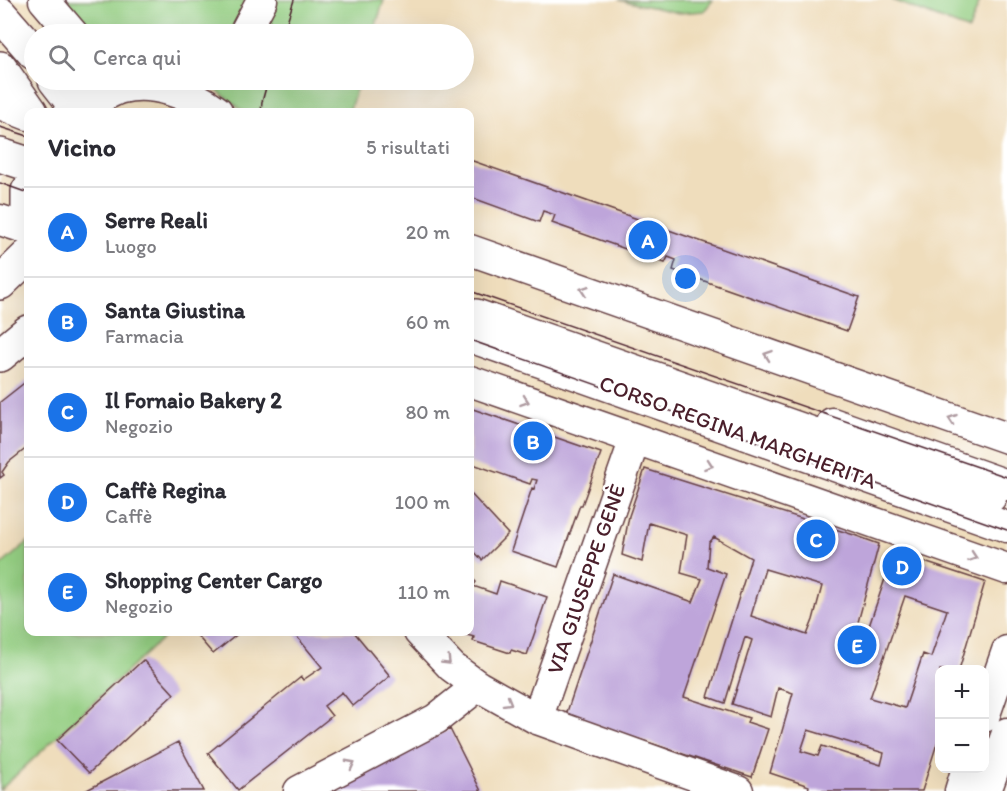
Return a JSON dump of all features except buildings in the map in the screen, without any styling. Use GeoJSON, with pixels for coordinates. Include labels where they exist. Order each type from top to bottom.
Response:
{"type":"FeatureCollection","features":[{"type":"Feature","properties":{"kind":"main road"},"geometry":{"type":"LineString","coordinates":[[0,14],[24,42]]}},
{"type":"Feature","properties":{"kind":"main road"},"geometry":{"type":"LineString","coordinates":[[0,68],[26,108]]}},
{"type":"Feature","properties":{"kind":"main road"},"geometry":{"type":"LineString","coordinates":[[61,90],[73,108]]}},
{"type":"Feature","properties":{"kind":"main road"},"geometry":{"type":"LineString","coordinates":[[79,108],[106,90]]}},
{"type":"Feature","properties":{"kind":"main road"},"geometry":{"type":"LineString","coordinates":[[190,90],[211,108]]}},
{"type":"Feature","properties":{"kind":"main road"},"geometry":{"type":"LineString","coordinates":[[0,154],[24,163]]}},
{"type":"Feature","properties":{"kind":"main road"},"geometry":{"type":"LineString","coordinates":[[0,283],[24,259]]}},
{"type":"Feature","properties":{"kind":"main road"},"geometry":{"type":"LineString","coordinates":[[474,316],[570,356]]}},
{"type":"Feature","properties":{"kind":"main road"},"geometry":{"type":"LineString","coordinates":[[474,326],[570,356],[997,504]]}},
{"type":"Feature","properties":{"kind":"main road"},"geometry":{"type":"LineString","coordinates":[[0,355],[24,335]]}},
{"type":"Feature","properties":{"kind":"street"},"geometry":{"type":"LineString","coordinates":[[44,0],[64,24]]}},
{"type":"Feature","properties":{"kind":"street"},"geometry":{"type":"LineString","coordinates":[[249,24],[262,0]]}},
{"type":"Feature","properties":{"kind":"street"},"geometry":{"type":"LineString","coordinates":[[0,104],[24,112]]}},
{"type":"Feature","properties":{"kind":"street"},"geometry":{"type":"LineString","coordinates":[[0,220],[24,228]]}},
{"type":"Feature","properties":{"kind":"street"},"geometry":{"type":"LineString","coordinates":[[474,251],[1007,438]]}},
{"type":"Feature","properties":{"kind":"street","name":"CORSO REGINA MARGHERITA"},"geometry":{"type":"LineString","coordinates":[[474,299],[975,473],[997,504]]}},
{"type":"Feature","properties":{"kind":"street","name":"CORSO REGINA MARGHERITA"},"geometry":{"type":"LineString","coordinates":[[474,338],[997,504]]}},
{"type":"Feature","properties":{"kind":"street","name":"CORSO REGINA MARGHERITA"},"geometry":{"type":"LineString","coordinates":[[474,382],[1007,569]]}},
{"type":"Feature","properties":{"kind":"street","name":"VIA GIUSEPPE GENÈ"},"geometry":{"type":"LineString","coordinates":[[537,719],[635,439]]}},
{"type":"Feature","properties":{"kind":"street"},"geometry":{"type":"LineString","coordinates":[[423,636],[452,667],[478,686],[537,719],[738,791]]}},
{"type":"Feature","properties":{"kind":"street"},"geometry":{"type":"LineString","coordinates":[[989,703],[1007,651]]}},
{"type":"Feature","properties":{"kind":"street"},"geometry":{"type":"LineString","coordinates":[[299,791],[436,719],[478,686]]}},
{"type":"Feature","properties":{"kind":"street"},"geometry":{"type":"LineString","coordinates":[[986,791],[1007,733]]}},
{"type":"Feature","properties":{"kind":"street"},"geometry":{"type":"LineString","coordinates":[[960,791],[965,773]]}},
{"type":"Feature","properties":{"kind":"green space"},"geometry":{"type":"Polygon","coordinates":[[[65,0],[384,0],[376,24],[86,24],[65,0]]]}},
{"type":"Feature","properties":{"kind":"green space"},"geometry":{"type":"Polygon","coordinates":[[[619,0],[713,0],[704,11],[679,13],[619,0]]]}},
{"type":"Feature","properties":{"kind":"green space"},"geometry":{"type":"Polygon","coordinates":[[[892,0],[980,0],[969,30],[892,0]]]}},
{"type":"Feature","properties":{"kind":"green space"},"geometry":{"type":"Polygon","coordinates":[[[215,90],[356,90],[350,108],[239,108],[215,90]]]}},
{"type":"Feature","properties":{"kind":"green space"},"geometry":{"type":"Polygon","coordinates":[[[24,545],[24,636],[165,636],[0,790],[0,566],[24,545]]]}},
{"type":"Feature","properties":{"kind":"tram line"},"geometry":{"type":"LineString","coordinates":[[286,24],[294,0]]}},
{"type":"Feature","properties":{"kind":"tram line"},"geometry":{"type":"LineString","coordinates":[[261,108],[265,90]]}},
{"type":"Feature","properties":{"kind":"tram line"},"geometry":{"type":"LineString","coordinates":[[0,127],[24,135]]}},
{"type":"Feature","properties":{"kind":"tram line"},"geometry":{"type":"LineString","coordinates":[[0,183],[24,192]]}},
{"type":"Feature","properties":{"kind":"tram line"},"geometry":{"type":"LineString","coordinates":[[474,292],[1007,477]]}},
{"type":"Feature","properties":{"kind":"tram line"},"geometry":{"type":"LineString","coordinates":[[474,341],[1007,530]]}},
{"type":"Feature","properties":{"kind":"place","name":"Serre Reali"},"geometry":{"type":"Point","coordinates":[648,240]}},
{"type":"Feature","properties":{"kind":"place","name":"Santa Giustina"},"geometry":{"type":"Point","coordinates":[533,441]}},
{"type":"Feature","properties":{"kind":"place","name":"Il Fornaio Bakery 2"},"geometry":{"type":"Point","coordinates":[816,539]}},
{"type":"Feature","properties":{"kind":"place","name":"Caffè Regina"},"geometry":{"type":"Point","coordinates":[902,566]}},
{"type":"Feature","properties":{"kind":"place","name":"Shopping Center Cargo"},"geometry":{"type":"Point","coordinates":[857,645]}}]}
